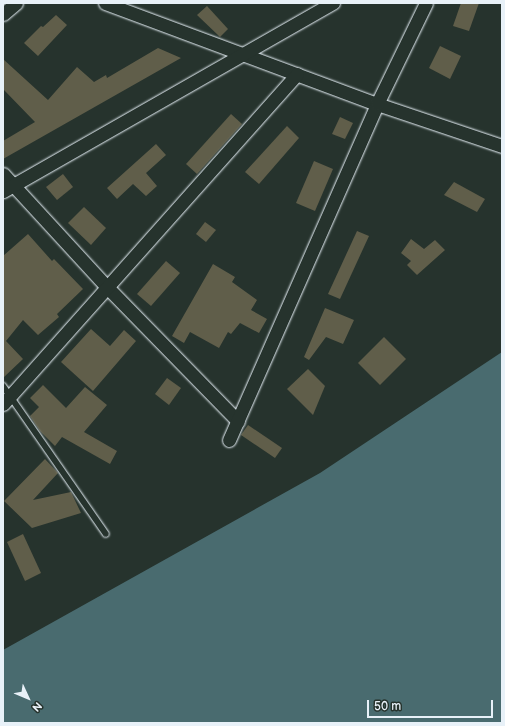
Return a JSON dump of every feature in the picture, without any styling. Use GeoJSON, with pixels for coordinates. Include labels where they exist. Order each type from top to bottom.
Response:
{"type":"FeatureCollection","features":[{"type":"Feature","properties":{"kind":"street"},"geometry":{"type":"LineString","coordinates":[[3,14],[16,3]]}},
{"type":"Feature","properties":{"kind":"street"},"geometry":{"type":"LineString","coordinates":[[105,3],[377,104],[502,146]]}},
{"type":"Feature","properties":{"kind":"street"},"geometry":{"type":"LineString","coordinates":[[8,188],[334,3]]}},
{"type":"Feature","properties":{"kind":"street"},"geometry":{"type":"LineString","coordinates":[[229,440],[377,104],[426,3]]}},
{"type":"Feature","properties":{"kind":"street"},"geometry":{"type":"LineString","coordinates":[[5,395],[108,288],[297,74]]}},
{"type":"Feature","properties":{"kind":"street"},"geometry":{"type":"LineString","coordinates":[[3,174],[8,188],[238,421]]}},
{"type":"Feature","properties":{"kind":"lane"},"geometry":{"type":"LineString","coordinates":[[5,395],[106,534]]}},
{"type":"Feature","properties":{"kind":"water"},"geometry":{"type":"Polygon","coordinates":[[[502,352],[502,723],[3,723],[3,650],[320,473],[502,352]]]}},
{"type":"Feature","properties":{"kind":"building"},"geometry":{"type":"Polygon","coordinates":[[[461,3],[479,3],[469,31],[453,26],[461,3]]]}},
{"type":"Feature","properties":{"kind":"building"},"geometry":{"type":"Polygon","coordinates":[[[207,6],[228,29],[220,37],[197,15],[207,6]]]}},
{"type":"Feature","properties":{"kind":"building"},"geometry":{"type":"Polygon","coordinates":[[[56,15],[67,25],[38,56],[24,43],[41,26],[43,27],[56,15]]]}},
{"type":"Feature","properties":{"kind":"building"},"geometry":{"type":"Polygon","coordinates":[[[440,46],[461,56],[450,79],[429,68],[440,46]]]}},
{"type":"Feature","properties":{"kind":"building"},"geometry":{"type":"Polygon","coordinates":[[[158,48],[181,58],[3,159],[3,141],[35,122],[3,89],[3,59],[48,100],[77,67],[94,82],[106,75],[107,78],[158,48]]]}},
{"type":"Feature","properties":{"kind":"building"},"geometry":{"type":"Polygon","coordinates":[[[231,114],[242,124],[197,174],[186,164],[231,114]]]}},
{"type":"Feature","properties":{"kind":"building"},"geometry":{"type":"Polygon","coordinates":[[[340,117],[353,123],[345,139],[332,134],[340,117]]]}},
{"type":"Feature","properties":{"kind":"building"},"geometry":{"type":"Polygon","coordinates":[[[287,126],[299,138],[259,184],[245,172],[287,126]]]}},
{"type":"Feature","properties":{"kind":"building"},"geometry":{"type":"Polygon","coordinates":[[[156,144],[166,155],[146,173],[157,186],[146,196],[133,184],[117,199],[107,188],[156,144]]]}},
{"type":"Feature","properties":{"kind":"building"},"geometry":{"type":"Polygon","coordinates":[[[314,161],[333,169],[315,211],[296,203],[314,161]]]}},
{"type":"Feature","properties":{"kind":"building"},"geometry":{"type":"Polygon","coordinates":[[[63,174],[73,187],[57,200],[46,187],[63,174]]]}},
{"type":"Feature","properties":{"kind":"building"},"geometry":{"type":"Polygon","coordinates":[[[454,182],[485,199],[477,212],[444,195],[454,182]]]}},
{"type":"Feature","properties":{"kind":"building"},"geometry":{"type":"Polygon","coordinates":[[[84,207],[106,228],[91,245],[68,223],[84,207]]]}},
{"type":"Feature","properties":{"kind":"building"},"geometry":{"type":"Polygon","coordinates":[[[205,222],[216,230],[206,242],[196,234],[205,222]]]}},
{"type":"Feature","properties":{"kind":"building"},"geometry":{"type":"Polygon","coordinates":[[[357,231],[369,236],[340,299],[328,294],[357,231]]]}},
{"type":"Feature","properties":{"kind":"building"},"geometry":{"type":"Polygon","coordinates":[[[28,234],[52,261],[54,259],[83,289],[57,314],[59,317],[38,335],[23,320],[6,341],[23,359],[3,378],[3,256],[28,234]]]}},
{"type":"Feature","properties":{"kind":"building"},"geometry":{"type":"Polygon","coordinates":[[[411,239],[424,249],[435,240],[445,250],[417,275],[407,265],[411,261],[401,253],[411,239]]]}},
{"type":"Feature","properties":{"kind":"building"},"geometry":{"type":"Polygon","coordinates":[[[166,261],[180,273],[151,306],[137,294],[166,261]]]}},
{"type":"Feature","properties":{"kind":"building"},"geometry":{"type":"Polygon","coordinates":[[[213,264],[235,277],[232,282],[257,300],[251,310],[267,319],[259,333],[240,323],[231,334],[228,332],[219,348],[190,332],[184,343],[172,336],[213,264]]]}},
{"type":"Feature","properties":{"kind":"building"},"geometry":{"type":"Polygon","coordinates":[[[325,308],[354,320],[343,344],[326,337],[309,360],[304,357],[325,308]]]}},
{"type":"Feature","properties":{"kind":"building"},"geometry":{"type":"Polygon","coordinates":[[[91,329],[110,346],[124,330],[136,341],[93,391],[61,362],[91,329]]]}},
{"type":"Feature","properties":{"kind":"building"},"geometry":{"type":"Polygon","coordinates":[[[384,337],[406,359],[380,385],[358,363],[384,337]]]}},
{"type":"Feature","properties":{"kind":"building"},"geometry":{"type":"Polygon","coordinates":[[[308,369],[325,386],[313,415],[287,389],[308,369]]]}},
{"type":"Feature","properties":{"kind":"building"},"geometry":{"type":"Polygon","coordinates":[[[167,378],[181,388],[169,405],[155,394],[167,378]]]}},
{"type":"Feature","properties":{"kind":"building"},"geometry":{"type":"Polygon","coordinates":[[[43,385],[66,408],[85,387],[107,405],[84,432],[117,451],[110,464],[62,437],[55,446],[40,431],[30,416],[39,407],[30,398],[43,385]]]}},
{"type":"Feature","properties":{"kind":"building"},"geometry":{"type":"Polygon","coordinates":[[[248,425],[282,448],[275,458],[241,435],[248,425]]]}},
{"type":"Feature","properties":{"kind":"building"},"geometry":{"type":"Polygon","coordinates":[[[45,459],[58,473],[33,500],[71,492],[81,513],[32,528],[4,501],[45,459]]]}},
{"type":"Feature","properties":{"kind":"building"},"geometry":{"type":"Polygon","coordinates":[[[23,534],[41,573],[25,581],[7,542],[23,534]]]}}]}
